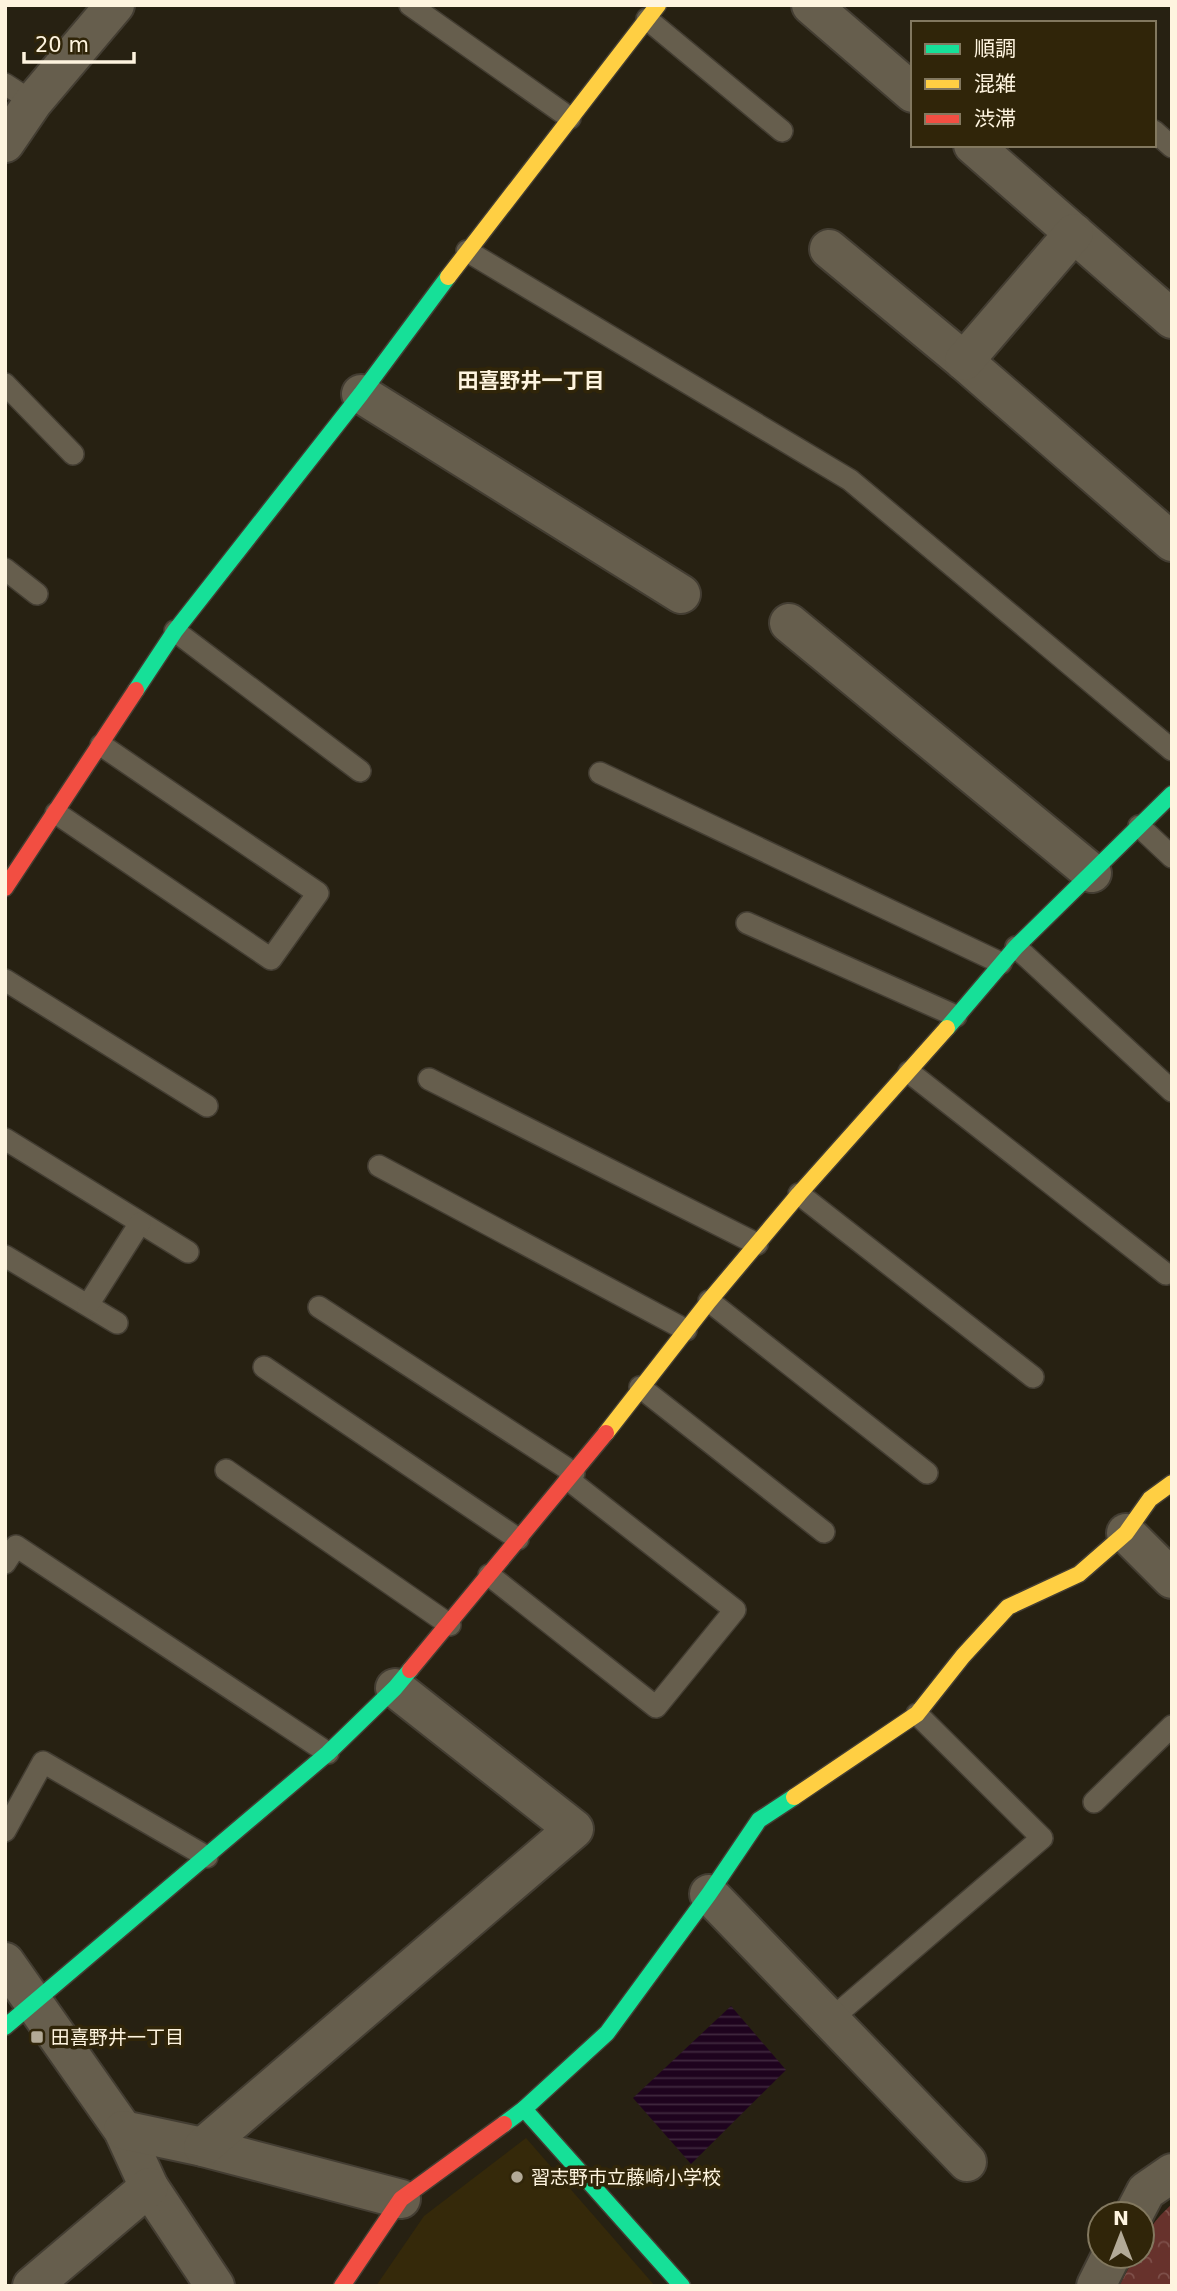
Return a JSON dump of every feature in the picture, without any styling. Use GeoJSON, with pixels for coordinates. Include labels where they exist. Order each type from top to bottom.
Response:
{"type":"FeatureCollection","features":[{"type":"Feature","properties":{"kind":"street"},"geometry":{"type":"LineString","coordinates":[[811,5],[911,91]]}},
{"type":"Feature","properties":{"kind":"street"},"geometry":{"type":"LineString","coordinates":[[5,144],[19,93],[106,8]]}},
{"type":"Feature","properties":{"kind":"street"},"geometry":{"type":"LineString","coordinates":[[8,877],[56,813],[175,631],[361,394],[467,251],[652,12]]}},
{"type":"Feature","properties":{"kind":"street"},"geometry":{"type":"LineString","coordinates":[[975,147],[1172,319]]}},
{"type":"Feature","properties":{"kind":"street"},"geometry":{"type":"LineString","coordinates":[[964,361],[1074,233]]}},
{"type":"Feature","properties":{"kind":"street"},"geometry":{"type":"LineString","coordinates":[[829,249],[964,361],[1172,542]]}},
{"type":"Feature","properties":{"kind":"street"},"geometry":{"type":"LineString","coordinates":[[361,394],[681,594]]}},
{"type":"Feature","properties":{"kind":"street"},"geometry":{"type":"LineString","coordinates":[[789,623],[1092,873]]}},
{"type":"Feature","properties":{"kind":"street"},"geometry":{"type":"LineString","coordinates":[[19,2016],[328,1752],[396,1688],[572,1476],[709,1301],[799,1194],[909,1072],[1016,947],[1172,794]]}},
{"type":"Feature","properties":{"kind":"street"},"geometry":{"type":"LineString","coordinates":[[342,2286],[401,2199],[524,2109],[607,2034],[759,1820],[917,1714],[963,1656],[1007,1607],[1079,1574],[1126,1533],[1150,1499],[1172,1483]]}},
{"type":"Feature","properties":{"kind":"street"},"geometry":{"type":"LineString","coordinates":[[1126,1533],[1172,1579]]}},
{"type":"Feature","properties":{"kind":"street"},"geometry":{"type":"LineString","coordinates":[[203,2147],[574,1829],[396,1688]]}},
{"type":"Feature","properties":{"kind":"street"},"geometry":{"type":"LineString","coordinates":[[709,1894],[967,2162]]}},
{"type":"Feature","properties":{"kind":"street"},"geometry":{"type":"LineString","coordinates":[[5,1962],[19,2016],[123,2130],[149,2188],[215,2286]]}},
{"type":"Feature","properties":{"kind":"street"},"geometry":{"type":"LineString","coordinates":[[524,2109],[682,2286]]}},
{"type":"Feature","properties":{"kind":"street"},"geometry":{"type":"LineString","coordinates":[[123,2130],[203,2147],[401,2199]]}},
{"type":"Feature","properties":{"kind":"street"},"geometry":{"type":"LineString","coordinates":[[1141,2200],[1146,2191],[1172,2173]]}},
{"type":"Feature","properties":{"kind":"street"},"geometry":{"type":"LineString","coordinates":[[32,2286],[149,2188]]}},
{"type":"Feature","properties":{"kind":"street"},"geometry":{"type":"LineString","coordinates":[[1096,2286],[1104,2270]]}},
{"type":"Feature","properties":{"kind":"lane"},"geometry":{"type":"LineString","coordinates":[[410,5],[570,118]]}},
{"type":"Feature","properties":{"kind":"lane"},"geometry":{"type":"LineString","coordinates":[[652,12],[782,131]]}},
{"type":"Feature","properties":{"kind":"lane"},"geometry":{"type":"LineString","coordinates":[[1156,133],[1172,147]]}},
{"type":"Feature","properties":{"kind":"lane"},"geometry":{"type":"LineString","coordinates":[[467,251],[850,480],[1172,750]]}},
{"type":"Feature","properties":{"kind":"lane"},"geometry":{"type":"LineString","coordinates":[[5,384],[73,454]]}},
{"type":"Feature","properties":{"kind":"lane"},"geometry":{"type":"LineString","coordinates":[[5,569],[37,594]]}},
{"type":"Feature","properties":{"kind":"lane"},"geometry":{"type":"LineString","coordinates":[[175,631],[360,771]]}},
{"type":"Feature","properties":{"kind":"lane"},"geometry":{"type":"LineString","coordinates":[[56,813],[271,959],[318,892],[102,745]]}},
{"type":"Feature","properties":{"kind":"lane"},"geometry":{"type":"LineString","coordinates":[[600,773],[1002,963]]}},
{"type":"Feature","properties":{"kind":"lane"},"geometry":{"type":"LineString","coordinates":[[1139,826],[1172,857]]}},
{"type":"Feature","properties":{"kind":"lane"},"geometry":{"type":"LineString","coordinates":[[747,923],[956,1016]]}},
{"type":"Feature","properties":{"kind":"lane"},"geometry":{"type":"LineString","coordinates":[[1016,947],[1172,1091]]}},
{"type":"Feature","properties":{"kind":"lane"},"geometry":{"type":"LineString","coordinates":[[5,980],[206,1106]]}},
{"type":"Feature","properties":{"kind":"lane"},"geometry":{"type":"LineString","coordinates":[[909,1072],[1166,1275]]}},
{"type":"Feature","properties":{"kind":"lane"},"geometry":{"type":"LineString","coordinates":[[429,1079],[757,1244]]}},
{"type":"Feature","properties":{"kind":"lane"},"geometry":{"type":"LineString","coordinates":[[5,1139],[188,1252]]}},
{"type":"Feature","properties":{"kind":"lane"},"geometry":{"type":"LineString","coordinates":[[379,1166],[686,1330]]}},
{"type":"Feature","properties":{"kind":"lane"},"geometry":{"type":"LineString","coordinates":[[799,1194],[1033,1377]]}},
{"type":"Feature","properties":{"kind":"lane"},"geometry":{"type":"LineString","coordinates":[[88,1305],[140,1223]]}},
{"type":"Feature","properties":{"kind":"lane"},"geometry":{"type":"LineString","coordinates":[[5,1256],[117,1322]]}},
{"type":"Feature","properties":{"kind":"lane"},"geometry":{"type":"LineString","coordinates":[[709,1301],[927,1473]]}},
{"type":"Feature","properties":{"kind":"lane"},"geometry":{"type":"LineString","coordinates":[[319,1307],[572,1476],[735,1610],[656,1707],[489,1575]]}},
{"type":"Feature","properties":{"kind":"lane"},"geometry":{"type":"LineString","coordinates":[[264,1367],[518,1539]]}},
{"type":"Feature","properties":{"kind":"lane"},"geometry":{"type":"LineString","coordinates":[[640,1387],[824,1532]]}},
{"type":"Feature","properties":{"kind":"lane"},"geometry":{"type":"LineString","coordinates":[[226,1470],[450,1625]]}},
{"type":"Feature","properties":{"kind":"lane"},"geometry":{"type":"LineString","coordinates":[[5,1563],[16,1546],[328,1752]]}},
{"type":"Feature","properties":{"kind":"lane"},"geometry":{"type":"LineString","coordinates":[[830,2021],[1042,1838],[917,1714]]}},
{"type":"Feature","properties":{"kind":"lane"},"geometry":{"type":"LineString","coordinates":[[1094,1802],[1172,1726]]}},
{"type":"Feature","properties":{"kind":"lane"},"geometry":{"type":"LineString","coordinates":[[5,1831],[43,1762],[207,1857]]}},
{"type":"Feature","properties":{"kind":"shaded area"},"geometry":{"type":"Polygon","coordinates":[[[731,2006],[786,2070],[691,2164],[633,2098],[731,2006]]]}},
{"type":"Feature","properties":{"kind":"shaded area","name":"習志野市立藤崎小学校"},"geometry":{"type":"Polygon","coordinates":[[[526,2138],[655,2286],[376,2286],[424,2216],[526,2138]]]}},
{"type":"Feature","properties":{"kind":"green space"},"geometry":{"type":"Polygon","coordinates":[[[1172,2204],[1172,2286],[1119,2286],[1128,2270],[1156,2270],[1156,2221],[1172,2204]]]}},
{"type":"Feature","properties":{"kind":"traffic: fast"},"geometry":{"type":"LineString","coordinates":[[136,690],[175,631],[361,394],[448,277]]}},
{"type":"Feature","properties":{"kind":"traffic: fast"},"geometry":{"type":"LineString","coordinates":[[947,1028],[1016,947],[1172,794]]}},
{"type":"Feature","properties":{"kind":"traffic: fast"},"geometry":{"type":"LineString","coordinates":[[5,2027],[328,1753],[410,1670]]}},
{"type":"Feature","properties":{"kind":"traffic: fast"},"geometry":{"type":"LineString","coordinates":[[504,2124],[607,2033],[709,1894],[759,1820],[794,1797]]}},
{"type":"Feature","properties":{"kind":"traffic: fast"},"geometry":{"type":"LineString","coordinates":[[524,2109],[682,2286]]}},
{"type":"Feature","properties":{"kind":"traffic: slow"},"geometry":{"type":"LineString","coordinates":[[448,277],[658,5]]}},
{"type":"Feature","properties":{"kind":"traffic: slow"},"geometry":{"type":"LineString","coordinates":[[606,1433],[709,1301],[799,1194],[947,1028]]}},
{"type":"Feature","properties":{"kind":"traffic: slow"},"geometry":{"type":"LineString","coordinates":[[794,1797],[917,1714],[963,1656],[1008,1607],[1079,1574],[1126,1533],[1150,1499],[1172,1483]]}},
{"type":"Feature","properties":{"kind":"traffic: jam"},"geometry":{"type":"LineString","coordinates":[[5,888],[136,690]]}},
{"type":"Feature","properties":{"kind":"traffic: jam"},"geometry":{"type":"LineString","coordinates":[[410,1670],[606,1433]]}},
{"type":"Feature","properties":{"kind":"traffic: jam"},"geometry":{"type":"LineString","coordinates":[[342,2286],[401,2199],[504,2124]]}},
{"type":"Feature","properties":{"kind":"place","name":"田喜野井一丁目"},"geometry":{"type":"Point","coordinates":[37,2037]}},
{"type":"Feature","properties":{"kind":"place","name":"習志野市立藤崎小学校"},"geometry":{"type":"Point","coordinates":[517,2177]}},
{"type":"Feature","properties":{"kind":"district","name":"田喜野井一丁目"},"geometry":{"type":"Point","coordinates":[531,381]}}]}
